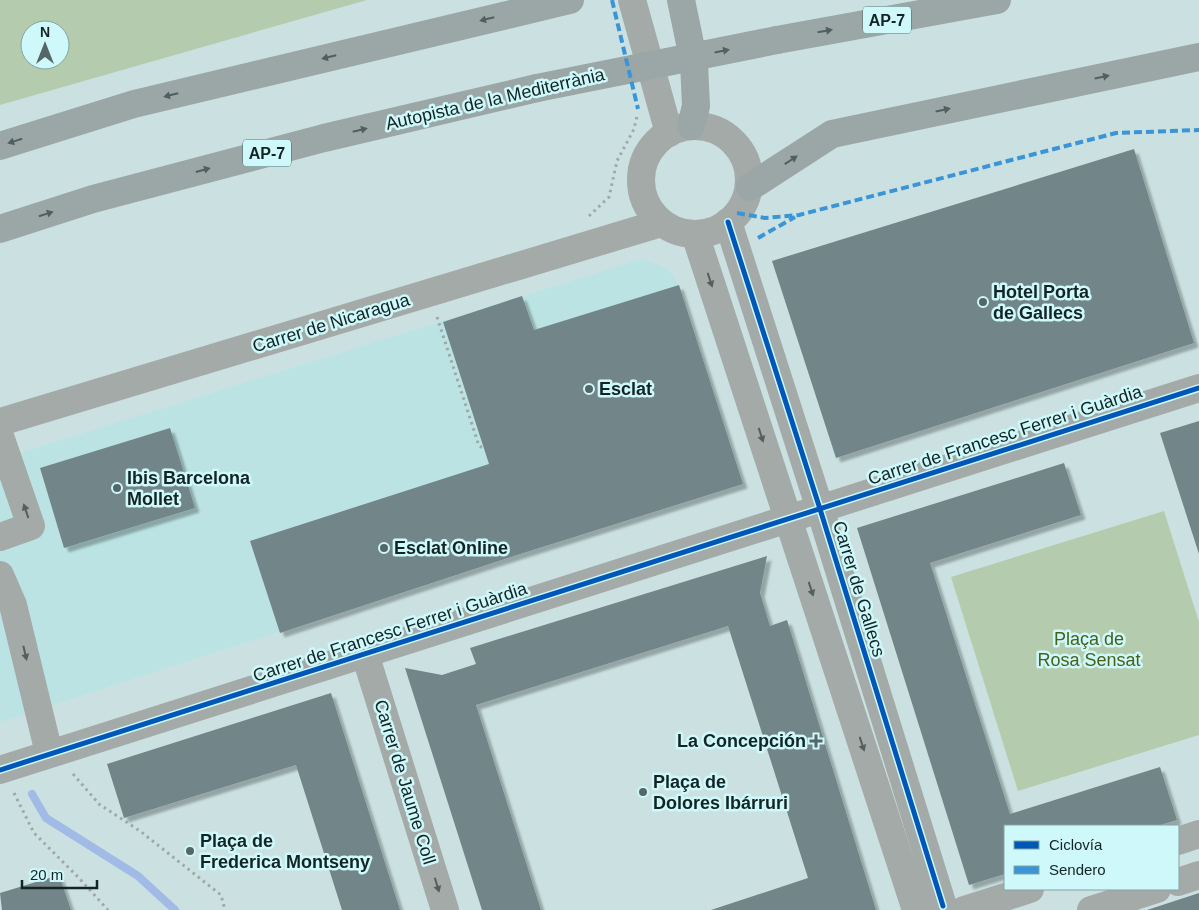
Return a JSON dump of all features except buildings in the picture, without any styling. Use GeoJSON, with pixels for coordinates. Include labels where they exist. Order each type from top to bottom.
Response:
{"type":"FeatureCollection","features":[{"type":"Feature","properties":{"kind":"highway"},"geometry":{"type":"LineString","coordinates":[[0,146],[134,104],[570,0]]}},
{"type":"Feature","properties":{"kind":"highway"},"geometry":{"type":"LineString","coordinates":[[680,129],[696,106],[694,63],[681,0]]}},
{"type":"Feature","properties":{"kind":"highway","name":"Autopista de la Mediterrània"},"geometry":{"type":"LineString","coordinates":[[0,229],[122,191],[324,138],[537,88],[777,40],[997,0]]}},
{"type":"Feature","properties":{"kind":"highway"},"geometry":{"type":"LineString","coordinates":[[750,187],[832,134],[1199,57]]}},
{"type":"Feature","properties":{"kind":"street"},"geometry":{"type":"LineString","coordinates":[[632,0],[680,129]]}},
{"type":"Feature","properties":{"kind":"street"},"geometry":{"type":"LineString","coordinates":[[680,129],[717,130],[734,142],[741,150],[748,167],[750,187],[744,205],[728,222],[712,232],[695,234],[667,227],[661,223],[645,203],[641,185],[642,166],[650,150],[658,140],[680,129]]}},
{"type":"Feature","properties":{"kind":"street","name":"Carrer de Gallecs"},"geometry":{"type":"LineString","coordinates":[[728,222],[946,909]]}},
{"type":"Feature","properties":{"kind":"street","name":"Carrer de Nicaragua"},"geometry":{"type":"LineString","coordinates":[[0,422],[661,223]]}},
{"type":"Feature","properties":{"kind":"street"},"geometry":{"type":"LineString","coordinates":[[695,234],[916,910]]}},
{"type":"Feature","properties":{"kind":"street","name":"Carrer de Francesc Ferrer i Guàrdia"},"geometry":{"type":"LineString","coordinates":[[6,779],[365,654],[1199,388]]}},
{"type":"Feature","properties":{"kind":"street"},"geometry":{"type":"LineString","coordinates":[[0,436],[6,475],[31,526],[0,537]]}},
{"type":"Feature","properties":{"kind":"street"},"geometry":{"type":"LineString","coordinates":[[0,575],[14,606],[59,762]]}},
{"type":"Feature","properties":{"kind":"street","name":"Carrer de Jaume Coll"},"geometry":{"type":"LineString","coordinates":[[365,654],[445,910]]}},
{"type":"Feature","properties":{"kind":"street"},"geometry":{"type":"LineString","coordinates":[[1179,841],[1199,834]]}},
{"type":"Feature","properties":{"kind":"street"},"geometry":{"type":"LineString","coordinates":[[1179,882],[1199,875]]}},
{"type":"Feature","properties":{"kind":"street"},"geometry":{"type":"LineString","coordinates":[[946,909],[1026,890]]}},
{"type":"Feature","properties":{"kind":"street"},"geometry":{"type":"LineString","coordinates":[[1091,910],[1154,890]]}},
{"type":"Feature","properties":{"kind":"path"},"geometry":{"type":"LineString","coordinates":[[582,219],[589,216],[609,197],[617,161],[634,129],[638,109]]}},
{"type":"Feature","properties":{"kind":"path"},"geometry":{"type":"LineString","coordinates":[[437,316],[479,446],[483,448]]}},
{"type":"Feature","properties":{"kind":"path"},"geometry":{"type":"LineString","coordinates":[[59,762],[99,804],[140,831],[221,895],[225,910]]}},
{"type":"Feature","properties":{"kind":"path"},"geometry":{"type":"LineString","coordinates":[[6,779],[34,833],[108,910]]}},
{"type":"Feature","properties":{"kind":"shaded area"},"geometry":{"type":"Polygon","coordinates":[[[642,259],[668,269],[679,285],[743,484],[0,722],[0,459],[642,259]]]}},
{"type":"Feature","properties":{"kind":"green space"},"geometry":{"type":"Polygon","coordinates":[[[0,0],[367,0],[0,105],[0,0]]]}},
{"type":"Feature","properties":{"kind":"green space","name":"Plaça de Rosa Sensat"},"geometry":{"type":"Polygon","coordinates":[[[1164,511],[1199,622],[1199,735],[1018,791],[951,577],[1164,511]]]}},
{"type":"Feature","properties":{"kind":"waterway"},"geometry":{"type":"LineString","coordinates":[[32,794],[46,818],[138,876],[175,910]]}},
{"type":"Feature","properties":{"kind":"marked path"},"geometry":{"type":"LineString","coordinates":[[612,0],[638,109]]}},
{"type":"Feature","properties":{"kind":"marked path"},"geometry":{"type":"LineString","coordinates":[[737,213],[765,218],[799,215],[1116,133],[1199,130]]}},
{"type":"Feature","properties":{"kind":"marked path"},"geometry":{"type":"LineString","coordinates":[[758,238],[795,217]]}},
{"type":"Feature","properties":{"kind":"cycle path"},"geometry":{"type":"LineString","coordinates":[[728,222],[820,509],[943,906]]}},
{"type":"Feature","properties":{"kind":"cycle path"},"geometry":{"type":"LineString","coordinates":[[0,770],[1199,388]]}},
{"type":"Feature","properties":{"kind":"place","name":"Hotel Porta de Gallecs"},"geometry":{"type":"Point","coordinates":[983,302]}},
{"type":"Feature","properties":{"kind":"place","name":"Esclat"},"geometry":{"type":"Point","coordinates":[589,389]}},
{"type":"Feature","properties":{"kind":"place","name":"Ibis Barcelona Mollet"},"geometry":{"type":"Point","coordinates":[117,488]}},
{"type":"Feature","properties":{"kind":"place","name":"Esclat Online"},"geometry":{"type":"Point","coordinates":[384,548]}},
{"type":"Feature","properties":{"kind":"place","name":"La Concepción"},"geometry":{"type":"Point","coordinates":[816,741]}},
{"type":"Feature","properties":{"kind":"place","name":"Plaça de Dolores Ibárruri"},"geometry":{"type":"Point","coordinates":[643,792]}},
{"type":"Feature","properties":{"kind":"place","name":"Plaça de Frederica Montseny"},"geometry":{"type":"Point","coordinates":[190,851]}}]}
